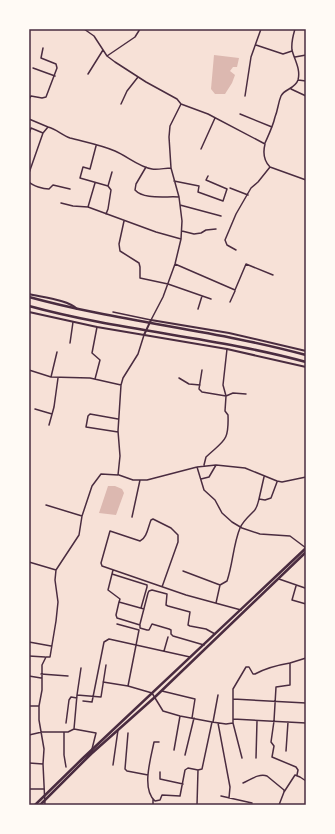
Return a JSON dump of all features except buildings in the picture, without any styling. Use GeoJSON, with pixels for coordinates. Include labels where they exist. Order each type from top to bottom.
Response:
{"type":"FeatureCollection","features":[{"type":"Feature","properties":{"kind":"main road"},"geometry":{"type":"LineString","coordinates":[[29,297],[149,324],[228,335],[283,347],[306,355]]}},
{"type":"Feature","properties":{"kind":"main road"},"geometry":{"type":"LineString","coordinates":[[29,306],[64,316],[146,331],[220,342],[306,362]]}},
{"type":"Feature","properties":{"kind":"main road"},"geometry":{"type":"LineString","coordinates":[[35,805],[92,749],[306,548]]}},
{"type":"Feature","properties":{"kind":"main road"},"geometry":{"type":"LineString","coordinates":[[40,805],[306,553]]}},
{"type":"Feature","properties":{"kind":"street"},"geometry":{"type":"LineString","coordinates":[[84,29],[94,36],[106,56],[138,77],[177,99],[181,104],[215,118],[265,144]]}},
{"type":"Feature","properties":{"kind":"street"},"geometry":{"type":"LineString","coordinates":[[106,56],[135,37],[140,29]]}},
{"type":"Feature","properties":{"kind":"street"},"geometry":{"type":"LineString","coordinates":[[245,96],[249,63],[261,29]]}},
{"type":"Feature","properties":{"kind":"street"},"geometry":{"type":"LineString","coordinates":[[295,29],[291,42],[292,52],[298,69],[298,80],[291,89],[286,91],[281,96],[264,151],[266,162],[270,167],[306,180]]}},
{"type":"Feature","properties":{"kind":"street"},"geometry":{"type":"LineString","coordinates":[[255,45],[283,54],[292,52]]}},
{"type":"Feature","properties":{"kind":"street"},"geometry":{"type":"LineString","coordinates":[[29,99],[31,96],[42,98],[46,97],[55,76],[58,65],[41,58],[43,48]]}},
{"type":"Feature","properties":{"kind":"street"},"geometry":{"type":"LineString","coordinates":[[88,74],[103,50]]}},
{"type":"Feature","properties":{"kind":"street"},"geometry":{"type":"LineString","coordinates":[[295,57],[306,55]]}},
{"type":"Feature","properties":{"kind":"street"},"geometry":{"type":"LineString","coordinates":[[33,68],[55,76]]}},
{"type":"Feature","properties":{"kind":"street"},"geometry":{"type":"LineString","coordinates":[[121,104],[127,91],[138,77]]}},
{"type":"Feature","properties":{"kind":"street"},"geometry":{"type":"LineString","coordinates":[[298,80],[306,80]]}},
{"type":"Feature","properties":{"kind":"street"},"geometry":{"type":"LineString","coordinates":[[291,89],[306,96]]}},
{"type":"Feature","properties":{"kind":"street"},"geometry":{"type":"LineString","coordinates":[[118,475],[120,456],[118,432],[121,385],[123,378],[138,354],[144,335],[158,309],[175,264],[181,239],[182,221],[179,196],[170,168],[169,132],[170,126],[181,104]]}},
{"type":"Feature","properties":{"kind":"street"},"geometry":{"type":"LineString","coordinates":[[240,114],[272,127]]}},
{"type":"Feature","properties":{"kind":"street"},"geometry":{"type":"LineString","coordinates":[[201,150],[215,118]]}},
{"type":"Feature","properties":{"kind":"street"},"geometry":{"type":"LineString","coordinates":[[29,119],[70,138],[114,150],[146,167],[156,169],[170,168]]}},
{"type":"Feature","properties":{"kind":"street"},"geometry":{"type":"LineString","coordinates":[[29,173],[44,133],[48,127]]}},
{"type":"Feature","properties":{"kind":"street"},"geometry":{"type":"LineString","coordinates":[[29,134],[30,128],[44,133]]}},
{"type":"Feature","properties":{"kind":"street"},"geometry":{"type":"LineString","coordinates":[[96,146],[90,169],[83,167],[80,178],[108,186]]}},
{"type":"Feature","properties":{"kind":"street"},"geometry":{"type":"LineString","coordinates":[[146,167],[136,184],[135,190],[137,192],[152,196],[179,196]]}},
{"type":"Feature","properties":{"kind":"street"},"geometry":{"type":"LineString","coordinates":[[236,250],[227,245],[225,240],[234,219],[251,188],[270,167]]}},
{"type":"Feature","properties":{"kind":"street"},"geometry":{"type":"LineString","coordinates":[[106,214],[111,190],[108,186],[112,172]]}},
{"type":"Feature","properties":{"kind":"street"},"geometry":{"type":"LineString","coordinates":[[174,181],[199,186],[198,192],[223,201],[227,189],[206,180],[208,176]]}},
{"type":"Feature","properties":{"kind":"street"},"geometry":{"type":"LineString","coordinates":[[29,182],[45,189],[49,189],[53,185],[70,190]]}},
{"type":"Feature","properties":{"kind":"street"},"geometry":{"type":"LineString","coordinates":[[88,207],[95,183]]}},
{"type":"Feature","properties":{"kind":"street"},"geometry":{"type":"LineString","coordinates":[[230,188],[248,195]]}},
{"type":"Feature","properties":{"kind":"street"},"geometry":{"type":"LineString","coordinates":[[61,203],[73,206],[88,207],[124,221],[181,239]]}},
{"type":"Feature","properties":{"kind":"street"},"geometry":{"type":"LineString","coordinates":[[180,205],[221,216]]}},
{"type":"Feature","properties":{"kind":"street"},"geometry":{"type":"LineString","coordinates":[[124,221],[119,244],[120,251],[138,263],[140,267],[140,278],[168,284],[211,299]]}},
{"type":"Feature","properties":{"kind":"street"},"geometry":{"type":"LineString","coordinates":[[182,231],[194,234],[201,233],[206,230],[216,230]]}},
{"type":"Feature","properties":{"kind":"street"},"geometry":{"type":"LineString","coordinates":[[175,264],[235,290]]}},
{"type":"Feature","properties":{"kind":"street"},"geometry":{"type":"LineString","coordinates":[[230,302],[246,264],[273,275]]}},
{"type":"Feature","properties":{"kind":"street"},"geometry":{"type":"LineString","coordinates":[[29,294],[67,303],[77,309]]}},
{"type":"Feature","properties":{"kind":"street"},"geometry":{"type":"LineString","coordinates":[[198,309],[202,296]]}},
{"type":"Feature","properties":{"kind":"street"},"geometry":{"type":"LineString","coordinates":[[29,312],[97,327],[227,349],[306,367]]}},
{"type":"Feature","properties":{"kind":"street"},"geometry":{"type":"LineString","coordinates":[[113,312],[228,335]]}},
{"type":"Feature","properties":{"kind":"street"},"geometry":{"type":"LineString","coordinates":[[70,343],[73,322]]}},
{"type":"Feature","properties":{"kind":"street"},"geometry":{"type":"LineString","coordinates":[[95,379],[100,360],[92,353],[97,327]]}},
{"type":"Feature","properties":{"kind":"street"},"geometry":{"type":"LineString","coordinates":[[283,347],[306,351]]}},
{"type":"Feature","properties":{"kind":"street"},"geometry":{"type":"LineString","coordinates":[[204,465],[206,457],[224,441],[227,435],[228,414],[224,411],[226,396],[224,385],[227,349]]}},
{"type":"Feature","properties":{"kind":"street"},"geometry":{"type":"LineString","coordinates":[[51,377],[57,352]]}},
{"type":"Feature","properties":{"kind":"street"},"geometry":{"type":"LineString","coordinates":[[29,370],[51,377],[90,378],[121,385]]}},
{"type":"Feature","properties":{"kind":"street"},"geometry":{"type":"LineString","coordinates":[[202,370],[199,389],[202,392],[226,396],[233,393],[246,394]]}},
{"type":"Feature","properties":{"kind":"street"},"geometry":{"type":"LineString","coordinates":[[49,426],[54,407],[58,378]]}},
{"type":"Feature","properties":{"kind":"street"},"geometry":{"type":"LineString","coordinates":[[179,378],[189,384],[200,385]]}},
{"type":"Feature","properties":{"kind":"street"},"geometry":{"type":"LineString","coordinates":[[35,409],[52,414]]}},
{"type":"Feature","properties":{"kind":"street"},"geometry":{"type":"LineString","coordinates":[[118,432],[88,429],[86,426],[88,416],[90,414],[119,419]]}},
{"type":"Feature","properties":{"kind":"street"},"geometry":{"type":"LineString","coordinates":[[45,805],[43,764],[44,748],[39,720],[39,706],[42,690],[42,665],[46,658],[50,657],[56,621],[58,602],[55,580],[56,570],[80,535],[82,516],[92,486],[98,476],[103,473],[140,480],[204,465],[216,465],[245,468],[264,477],[282,482],[306,477]]}},
{"type":"Feature","properties":{"kind":"street"},"geometry":{"type":"LineString","coordinates":[[201,479],[209,477],[216,465]]}},
{"type":"Feature","properties":{"kind":"street"},"geometry":{"type":"LineString","coordinates":[[197,467],[204,490],[215,500],[222,513],[232,522],[260,534],[290,536],[306,548]]}},
{"type":"Feature","properties":{"kind":"street"},"geometry":{"type":"LineString","coordinates":[[216,603],[220,585],[227,581],[241,527],[250,514],[256,509],[264,477]]}},
{"type":"Feature","properties":{"kind":"street"},"geometry":{"type":"LineString","coordinates":[[132,517],[140,480]]}},
{"type":"Feature","properties":{"kind":"street"},"geometry":{"type":"LineString","coordinates":[[259,499],[265,500],[271,498],[277,481]]}},
{"type":"Feature","properties":{"kind":"street"},"geometry":{"type":"LineString","coordinates":[[46,505],[82,516]]}},
{"type":"Feature","properties":{"kind":"street"},"geometry":{"type":"LineString","coordinates":[[162,587],[178,542],[178,535],[171,528],[153,519],[151,520],[146,536],[140,541],[110,531],[101,563],[102,566],[162,587],[241,610]]}},
{"type":"Feature","properties":{"kind":"street"},"geometry":{"type":"LineString","coordinates":[[29,562],[56,570]]}},
{"type":"Feature","properties":{"kind":"street"},"geometry":{"type":"LineString","coordinates":[[113,570],[108,590],[118,597],[119,602],[116,615],[117,618],[140,625],[140,628],[147,630],[149,630],[152,624],[169,628],[171,630],[170,634],[173,636],[204,645]]}},
{"type":"Feature","properties":{"kind":"street"},"geometry":{"type":"LineString","coordinates":[[183,571],[220,585]]}},
{"type":"Feature","properties":{"kind":"street"},"geometry":{"type":"LineString","coordinates":[[112,574],[147,586],[141,608]]}},
{"type":"Feature","properties":{"kind":"street"},"geometry":{"type":"LineString","coordinates":[[278,579],[305,588]]}},
{"type":"Feature","properties":{"kind":"street"},"geometry":{"type":"LineString","coordinates":[[296,586],[292,600],[306,604]]}},
{"type":"Feature","properties":{"kind":"street"},"geometry":{"type":"LineString","coordinates":[[140,625],[149,591],[152,590],[167,594],[166,605],[190,612],[188,625],[206,629],[215,634]]}},
{"type":"Feature","properties":{"kind":"street"},"geometry":{"type":"LineString","coordinates":[[119,602],[144,608]]}},
{"type":"Feature","properties":{"kind":"street"},"geometry":{"type":"LineString","coordinates":[[116,624],[139,630],[128,686]]}},
{"type":"Feature","properties":{"kind":"street"},"geometry":{"type":"LineString","coordinates":[[164,651],[168,637]]}},
{"type":"Feature","properties":{"kind":"street"},"geometry":{"type":"LineString","coordinates":[[83,701],[92,702],[104,642],[109,639],[190,657]]}},
{"type":"Feature","properties":{"kind":"street"},"geometry":{"type":"LineString","coordinates":[[29,642],[51,646]]}},
{"type":"Feature","properties":{"kind":"street"},"geometry":{"type":"LineString","coordinates":[[29,656],[46,658]]}},
{"type":"Feature","properties":{"kind":"street"},"geometry":{"type":"LineString","coordinates":[[242,758],[232,719],[233,689],[246,668],[249,667],[253,674],[255,674],[274,666],[306,658]]}},
{"type":"Feature","properties":{"kind":"street"},"geometry":{"type":"LineString","coordinates":[[290,663],[290,686],[276,687],[271,742],[274,746],[272,757],[296,767],[298,770],[297,775]]}},
{"type":"Feature","properties":{"kind":"street"},"geometry":{"type":"LineString","coordinates":[[77,695],[101,697],[106,666]]}},
{"type":"Feature","properties":{"kind":"street"},"geometry":{"type":"LineString","coordinates":[[74,729],[81,668]]}},
{"type":"Feature","properties":{"kind":"street"},"geometry":{"type":"LineString","coordinates":[[41,674],[68,676]]}},
{"type":"Feature","properties":{"kind":"street"},"geometry":{"type":"LineString","coordinates":[[29,676],[41,678]]}},
{"type":"Feature","properties":{"kind":"street"},"geometry":{"type":"LineString","coordinates":[[103,682],[128,686],[152,693],[163,711],[180,716],[218,723],[233,723]]}},
{"type":"Feature","properties":{"kind":"street"},"geometry":{"type":"LineString","coordinates":[[161,691],[196,699],[185,754]]}},
{"type":"Feature","properties":{"kind":"street"},"geometry":{"type":"LineString","coordinates":[[153,800],[158,802],[162,795],[180,796],[185,770],[188,768],[198,770],[202,769],[218,695]]}},
{"type":"Feature","properties":{"kind":"street"},"geometry":{"type":"LineString","coordinates":[[66,723],[70,698],[77,698]]}},
{"type":"Feature","properties":{"kind":"street"},"geometry":{"type":"LineString","coordinates":[[233,699],[306,702]]}},
{"type":"Feature","properties":{"kind":"street"},"geometry":{"type":"LineString","coordinates":[[29,706],[39,706]]}},
{"type":"Feature","properties":{"kind":"street"},"geometry":{"type":"LineString","coordinates":[[174,750],[180,716]]}},
{"type":"Feature","properties":{"kind":"street"},"geometry":{"type":"LineString","coordinates":[[232,719],[306,723]]}},
{"type":"Feature","properties":{"kind":"street"},"geometry":{"type":"LineString","coordinates":[[256,758],[258,721]]}},
{"type":"Feature","properties":{"kind":"street"},"geometry":{"type":"LineString","coordinates":[[286,751],[288,722]]}},
{"type":"Feature","properties":{"kind":"street"},"geometry":{"type":"LineString","coordinates":[[218,723],[230,787],[229,798]]}},
{"type":"Feature","properties":{"kind":"street"},"geometry":{"type":"LineString","coordinates":[[29,735],[42,732],[64,732],[74,729],[96,733],[92,749]]}},
{"type":"Feature","properties":{"kind":"street"},"geometry":{"type":"LineString","coordinates":[[113,765],[118,730]]}},
{"type":"Feature","properties":{"kind":"street"},"geometry":{"type":"LineString","coordinates":[[64,732],[64,755],[66,767]]}},
{"type":"Feature","properties":{"kind":"street"},"geometry":{"type":"LineString","coordinates":[[128,733],[124,769],[126,771],[148,775]]}},
{"type":"Feature","properties":{"kind":"street"},"geometry":{"type":"LineString","coordinates":[[152,805],[153,800],[149,791],[148,775],[154,742],[159,742]]}},
{"type":"Feature","properties":{"kind":"street"},"geometry":{"type":"LineString","coordinates":[[29,763],[43,764]]}},
{"type":"Feature","properties":{"kind":"street"},"geometry":{"type":"LineString","coordinates":[[197,805],[198,770]]}},
{"type":"Feature","properties":{"kind":"street"},"geometry":{"type":"LineString","coordinates":[[160,772],[160,779],[182,784]]}},
{"type":"Feature","properties":{"kind":"street"},"geometry":{"type":"LineString","coordinates":[[243,784],[260,775],[264,775],[284,792]]}},
{"type":"Feature","properties":{"kind":"street"},"geometry":{"type":"LineString","coordinates":[[297,775],[306,781]]}},
{"type":"Feature","properties":{"kind":"street"},"geometry":{"type":"LineString","coordinates":[[279,805],[293,776],[297,775]]}},
{"type":"Feature","properties":{"kind":"street"},"geometry":{"type":"LineString","coordinates":[[29,789],[44,789]]}},
{"type":"Feature","properties":{"kind":"street"},"geometry":{"type":"LineString","coordinates":[[221,796],[252,803]]}},
{"type":"Feature","properties":{"kind":"shaded area"},"geometry":{"type":"Polygon","coordinates":[[[214,55],[239,58],[237,67],[233,67],[230,71],[235,75],[225,94],[215,94],[211,89],[214,55]]]}},
{"type":"Feature","properties":{"kind":"shaded area"},"geometry":{"type":"Polygon","coordinates":[[[108,486],[115,486],[122,489],[124,493],[116,515],[99,513],[108,486]]]}}]}
